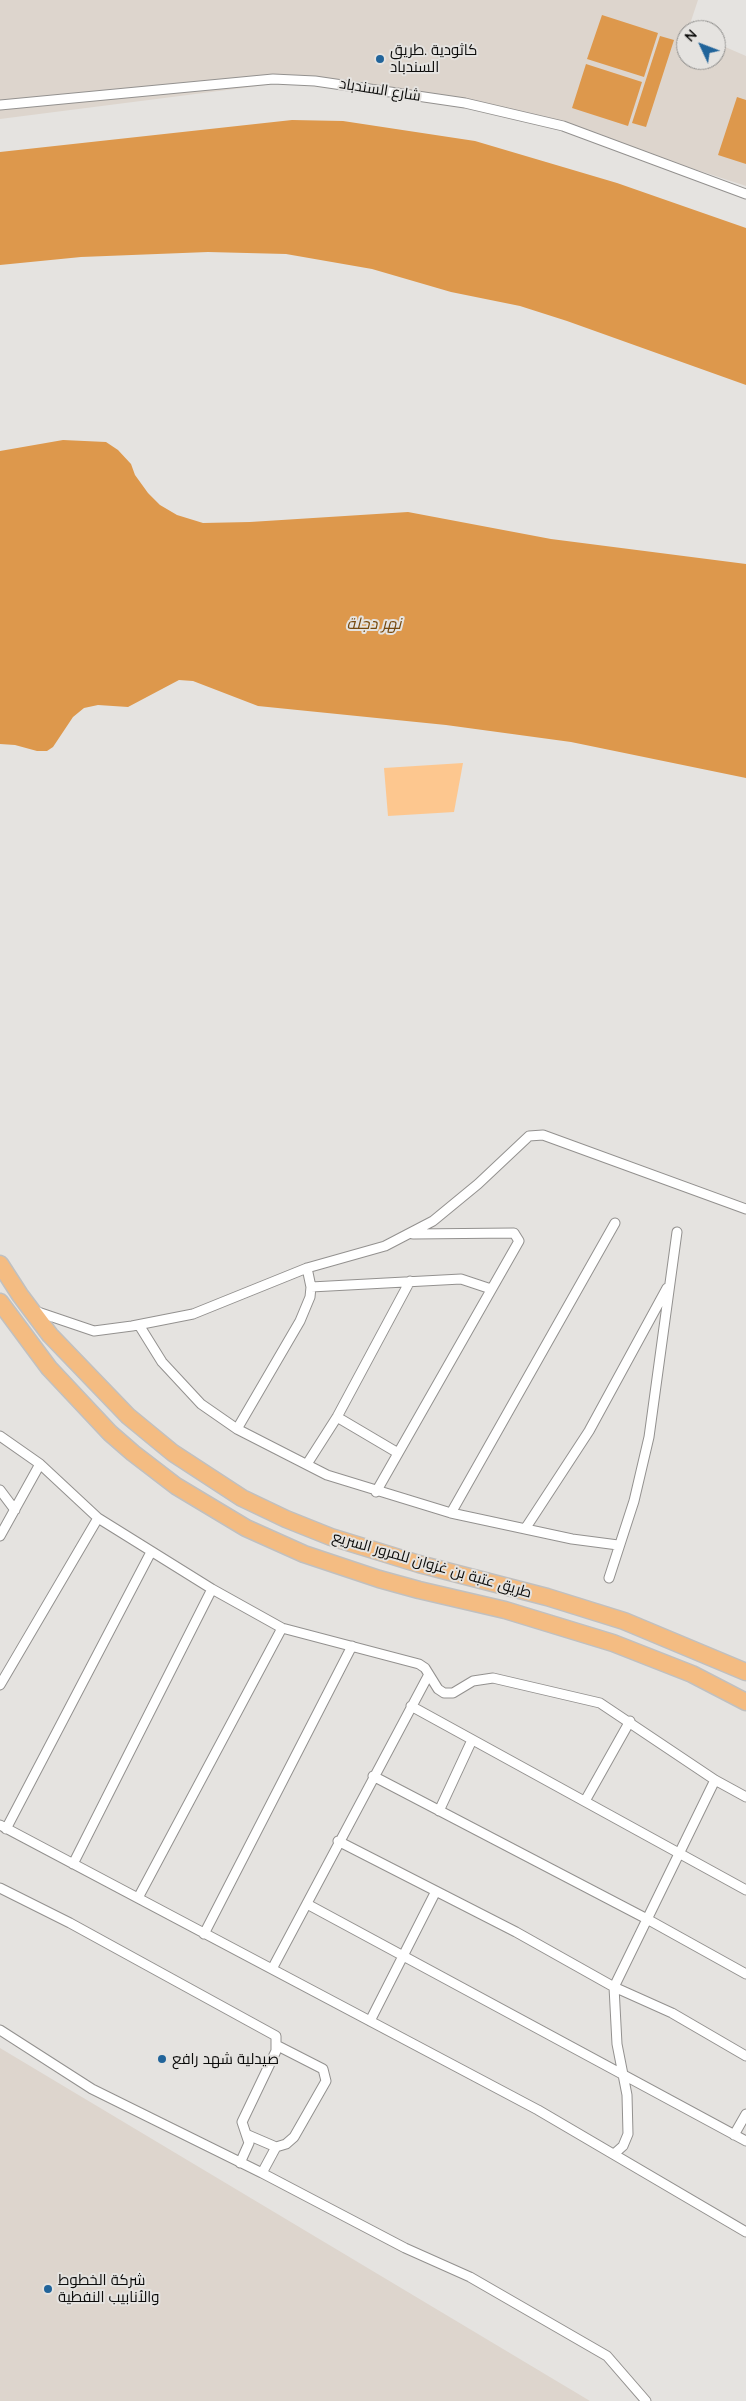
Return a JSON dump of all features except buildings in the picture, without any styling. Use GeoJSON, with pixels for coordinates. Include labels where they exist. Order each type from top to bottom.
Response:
{"type":"FeatureCollection","features":[{"type":"Feature","properties":{"kind":"highway","name":"طريق عتبة بن غزوان للمرور السريع"},"geometry":{"type":"LineString","coordinates":[[2,1268],[50,1335],[96,1384],[150,1435],[196,1470],[264,1509],[308,1528],[374,1551],[547,1597],[624,1621],[746,1672]]}},
{"type":"Feature","properties":{"kind":"highway","name":"طريق عتبة بن غزوان للمرور السريع"},"geometry":{"type":"LineString","coordinates":[[1,1305],[49,1368],[110,1433],[176,1486],[246,1528],[304,1554],[378,1579],[505,1610],[613,1643],[692,1674],[746,1702]]}},
{"type":"Feature","properties":{"kind":"street","name":"شارع السندباد"},"geometry":{"type":"LineString","coordinates":[[0,104],[273,79],[315,81],[465,103],[563,126],[746,194]]}},
{"type":"Feature","properties":{"kind":"street"},"geometry":{"type":"LineString","coordinates":[[30,1309],[94,1331],[139,1325],[193,1314],[307,1268],[385,1246],[411,1234],[453,1205],[520,1143],[529,1136],[536,1135],[543,1135],[746,1209]]}},
{"type":"Feature","properties":{"kind":"street"},"geometry":{"type":"LineString","coordinates":[[451,1514],[615,1223]]}},
{"type":"Feature","properties":{"kind":"street"},"geometry":{"type":"LineString","coordinates":[[608,1578],[634,1501],[648,1437],[677,1232]]}},
{"type":"Feature","properties":{"kind":"street"},"geometry":{"type":"LineString","coordinates":[[376,1492],[519,1241],[514,1233],[411,1234]]}},
{"type":"Feature","properties":{"kind":"street"},"geometry":{"type":"LineString","coordinates":[[237,1429],[287,1345],[310,1297],[311,1287],[307,1268]]}},
{"type":"Feature","properties":{"kind":"street"},"geometry":{"type":"LineString","coordinates":[[311,1287],[460,1279],[491,1289]]}},
{"type":"Feature","properties":{"kind":"street"},"geometry":{"type":"LineString","coordinates":[[525,1529],[589,1431],[671,1280]]}},
{"type":"Feature","properties":{"kind":"street"},"geometry":{"type":"LineString","coordinates":[[307,1464],[337,1417],[410,1281]]}},
{"type":"Feature","properties":{"kind":"street"},"geometry":{"type":"LineString","coordinates":[[139,1325],[162,1362],[200,1404],[237,1429],[327,1475],[376,1492],[451,1514],[572,1540],[618,1545]]}},
{"type":"Feature","properties":{"kind":"street"},"geometry":{"type":"LineString","coordinates":[[337,1417],[398,1453]]}},
{"type":"Feature","properties":{"kind":"street"},"geometry":{"type":"LineString","coordinates":[[0,1436],[40,1464],[87,1505],[98,1518],[212,1590],[282,1628],[419,1664],[425,1668],[428,1676],[438,1689],[444,1693],[453,1693],[473,1681],[493,1678],[600,1703],[630,1721],[715,1780],[746,1797]]}},
{"type":"Feature","properties":{"kind":"street"},"geometry":{"type":"LineString","coordinates":[[0,1536],[40,1464]]}},
{"type":"Feature","properties":{"kind":"street"},"geometry":{"type":"LineString","coordinates":[[0,1490],[15,1510]]}},
{"type":"Feature","properties":{"kind":"street"},"geometry":{"type":"LineString","coordinates":[[0,1685],[98,1518]]}},
{"type":"Feature","properties":{"kind":"street"},"geometry":{"type":"LineString","coordinates":[[152,1552],[3,1827],[538,2110],[746,2232]]}},
{"type":"Feature","properties":{"kind":"street"},"geometry":{"type":"LineString","coordinates":[[73,1864],[212,1590]]}},
{"type":"Feature","properties":{"kind":"street"},"geometry":{"type":"LineString","coordinates":[[138,1898],[282,1628]]}},
{"type":"Feature","properties":{"kind":"street"},"geometry":{"type":"LineString","coordinates":[[204,1934],[352,1646]]}},
{"type":"Feature","properties":{"kind":"street"},"geometry":{"type":"LineString","coordinates":[[272,1969],[338,1841],[428,1676]]}},
{"type":"Feature","properties":{"kind":"street"},"geometry":{"type":"LineString","coordinates":[[410,1706],[746,1890]]}},
{"type":"Feature","properties":{"kind":"street"},"geometry":{"type":"LineString","coordinates":[[585,1801],[630,1721]]}},
{"type":"Feature","properties":{"kind":"street"},"geometry":{"type":"LineString","coordinates":[[439,1811],[472,1740]]}},
{"type":"Feature","properties":{"kind":"street"},"geometry":{"type":"LineString","coordinates":[[373,1776],[647,1919],[746,1974]]}},
{"type":"Feature","properties":{"kind":"street"},"geometry":{"type":"LineString","coordinates":[[614,2154],[623,2146],[628,2134],[627,2095],[617,2044],[614,1987],[715,1780]]}},
{"type":"Feature","properties":{"kind":"street"},"geometry":{"type":"LineString","coordinates":[[338,1841],[516,1932],[614,1987],[672,2014],[746,2056]]}},
{"type":"Feature","properties":{"kind":"street"},"geometry":{"type":"LineString","coordinates":[[0,1888],[276,2036],[278,2046],[242,2122],[243,2129],[248,2135],[276,2147],[286,2144],[294,2138],[326,2081],[323,2069],[278,2046]]}},
{"type":"Feature","properties":{"kind":"street"},"geometry":{"type":"LineString","coordinates":[[370,2022],[405,1956],[436,1891]]}},
{"type":"Feature","properties":{"kind":"street"},"geometry":{"type":"LineString","coordinates":[[307,1904],[746,2141]]}},
{"type":"Feature","properties":{"kind":"street"},"geometry":{"type":"LineString","coordinates":[[0,2030],[92,2090],[262,2173],[405,2248],[470,2277],[607,2356],[646,2401]]}},
{"type":"Feature","properties":{"kind":"street"},"geometry":{"type":"LineString","coordinates":[[734,2135],[746,2114]]}},
{"type":"Feature","properties":{"kind":"street"},"geometry":{"type":"LineString","coordinates":[[240,2163],[249,2143],[248,2135]]}},
{"type":"Feature","properties":{"kind":"street"},"geometry":{"type":"LineString","coordinates":[[262,2173],[276,2147]]}},
{"type":"Feature","properties":{"kind":"shaded area"},"geometry":{"type":"Polygon","coordinates":[[[0,0],[698,0],[691,20],[676,20],[676,70],[726,70],[726,47],[746,56],[746,186],[648,154],[475,106],[305,80],[0,119],[0,0]]]}},
{"type":"Feature","properties":{"kind":"shaded area"},"geometry":{"type":"Polygon","coordinates":[[[463,763],[454,812],[388,816],[384,768],[463,763]]]}},
{"type":"Feature","properties":{"kind":"shaded area"},"geometry":{"type":"Polygon","coordinates":[[[0,2048],[590,2401],[0,2401],[0,2048]]]}},
{"type":"Feature","properties":{"kind":"water"},"geometry":{"type":"Polygon","coordinates":[[[602,15],[658,33],[644,77],[587,59],[602,15]]]}},
{"type":"Feature","properties":{"kind":"water"},"geometry":{"type":"Polygon","coordinates":[[[660,36],[674,40],[646,127],[632,123],[660,36]]]}},
{"type":"Feature","properties":{"kind":"water"},"geometry":{"type":"Polygon","coordinates":[[[586,64],[642,82],[628,126],[572,108],[586,64]]]}},
{"type":"Feature","properties":{"kind":"water"},"geometry":{"type":"Polygon","coordinates":[[[737,97],[746,100],[746,164],[718,155],[737,97]]]}},
{"type":"Feature","properties":{"kind":"water"},"geometry":{"type":"Polygon","coordinates":[[[292,120],[343,121],[475,141],[617,183],[746,228],[746,385],[520,306],[451,292],[372,269],[286,254],[208,252],[81,257],[0,265],[0,152],[292,120]]]}},
{"type":"Feature","properties":{"kind":"water","name":"نهر دجلة"},"geometry":{"type":"Polygon","coordinates":[[[63,440],[106,442],[118,450],[131,464],[135,475],[148,493],[160,505],[177,515],[203,523],[250,522],[408,512],[551,539],[746,564],[746,778],[571,742],[446,725],[258,706],[193,681],[179,680],[128,707],[98,705],[84,708],[73,717],[53,747],[47,751],[0,744],[0,451],[63,440]]]}},
{"type":"Feature","properties":{"kind":"place","name":"كاثودية .طريق السندباد"},"geometry":{"type":"Point","coordinates":[380,59]}},
{"type":"Feature","properties":{"kind":"place","name":"صيدلية شهد رافع"},"geometry":{"type":"Point","coordinates":[162,2059]}},
{"type":"Feature","properties":{"kind":"place","name":"شركة الخطوط والأنابيب النفطية"},"geometry":{"type":"Point","coordinates":[48,2289]}}]}
